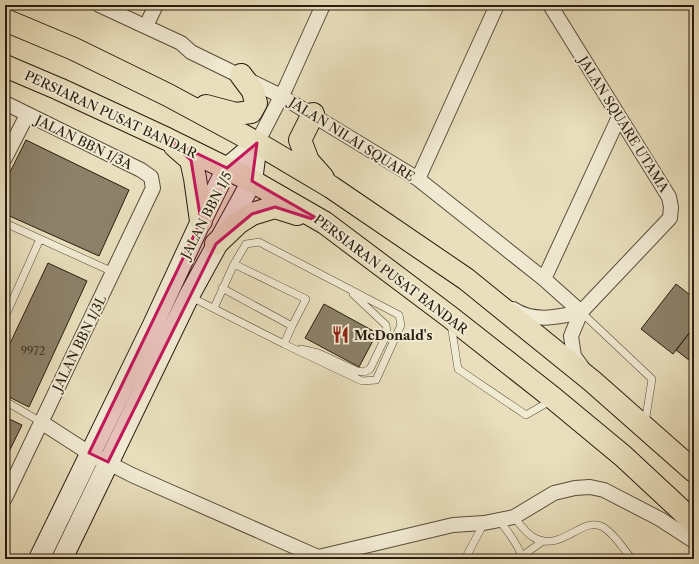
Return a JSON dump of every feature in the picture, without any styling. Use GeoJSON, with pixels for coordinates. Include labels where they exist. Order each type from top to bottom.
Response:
{"type":"FeatureCollection","features":[{"type":"Feature","properties":{"kind":"main road"},"geometry":{"type":"LineString","coordinates":[[5,20],[74,49],[168,95],[257,143],[331,187],[466,279],[592,381],[694,471]]}},
{"type":"Feature","properties":{"kind":"main road","name":"PERSIARAN PUSAT BANDAR"},"geometry":{"type":"LineString","coordinates":[[5,66],[60,88],[227,168],[325,223],[450,317],[554,398],[623,456],[694,522]]}},
{"type":"Feature","properties":{"kind":"main road"},"geometry":{"type":"LineString","coordinates":[[168,95],[236,114],[251,112],[256,103],[253,91],[242,75]]}},
{"type":"Feature","properties":{"kind":"main road"},"geometry":{"type":"LineString","coordinates":[[313,114],[300,140],[308,161],[331,187]]}},
{"type":"Feature","properties":{"kind":"main road"},"geometry":{"type":"LineString","coordinates":[[167,139],[191,160],[201,221]]}},
{"type":"Feature","properties":{"kind":"main road"},"geometry":{"type":"LineString","coordinates":[[216,244],[238,223],[252,214],[275,207],[325,223]]}},
{"type":"Feature","properties":{"kind":"street","name":"JALAN NILAI SQUARE"},"geometry":{"type":"LineString","coordinates":[[100,5],[181,43],[191,52],[242,75],[283,91],[313,114],[418,179],[544,278],[582,312]]}},
{"type":"Feature","properties":{"kind":"street"},"geometry":{"type":"LineString","coordinates":[[146,26],[156,5]]}},
{"type":"Feature","properties":{"kind":"street"},"geometry":{"type":"LineString","coordinates":[[257,143],[323,5]]}},
{"type":"Feature","properties":{"kind":"street"},"geometry":{"type":"LineString","coordinates":[[418,179],[497,5]]}},
{"type":"Feature","properties":{"kind":"street","name":"JALAN SQUARE UTAMA"},"geometry":{"type":"LineString","coordinates":[[550,5],[668,197],[671,207],[670,218],[582,312],[571,336],[574,356],[592,381]]}},
{"type":"Feature","properties":{"kind":"street"},"geometry":{"type":"LineString","coordinates":[[181,43],[194,43],[283,91]]}},
{"type":"Feature","properties":{"kind":"street","name":"JALAN BBN 1/3A"},"geometry":{"type":"LineString","coordinates":[[5,103],[141,170],[151,177],[153,188]]}},
{"type":"Feature","properties":{"kind":"street"},"geometry":{"type":"LineString","coordinates":[[5,158],[27,115]]}},
{"type":"Feature","properties":{"kind":"street"},"geometry":{"type":"LineString","coordinates":[[544,278],[619,117]]}},
{"type":"Feature","properties":{"kind":"street","name":"JALAN BBN 1/5"},"geometry":{"type":"LineString","coordinates":[[39,559],[89,453],[152,327],[227,168],[257,143]]}},
{"type":"Feature","properties":{"kind":"street","name":"JALAN BBN 1/5"},"geometry":{"type":"LineString","coordinates":[[62,559],[189,296],[216,244],[252,181],[257,143]]}},
{"type":"Feature","properties":{"kind":"street","name":"JALAN BBN 1/3L"},"geometry":{"type":"LineString","coordinates":[[5,498],[153,188]]}},
{"type":"Feature","properties":{"kind":"street"},"geometry":{"type":"LineString","coordinates":[[466,279],[522,316],[553,318],[582,312]]}},
{"type":"Feature","properties":{"kind":"street"},"geometry":{"type":"LineString","coordinates":[[41,422],[89,453],[314,558],[453,525],[484,523],[514,517],[554,493],[575,488],[590,487],[604,490],[660,519],[694,541]]}},
{"type":"Feature","properties":{"kind":"lane"},"geometry":{"type":"LineString","coordinates":[[5,223],[113,272]]}},
{"type":"Feature","properties":{"kind":"lane"},"geometry":{"type":"LineString","coordinates":[[5,317],[40,239]]}},
{"type":"Feature","properties":{"kind":"lane"},"geometry":{"type":"LineString","coordinates":[[189,296],[362,381],[376,380],[401,324],[399,315],[259,242],[246,244],[222,288],[214,308]]}},
{"type":"Feature","properties":{"kind":"lane"},"geometry":{"type":"LineString","coordinates":[[234,264],[306,299],[284,344]]}},
{"type":"Feature","properties":{"kind":"lane"},"geometry":{"type":"LineString","coordinates":[[284,344],[318,353],[358,371],[364,372],[370,368],[387,334],[386,325],[344,286]]}},
{"type":"Feature","properties":{"kind":"lane"},"geometry":{"type":"LineString","coordinates":[[222,288],[292,326]]}},
{"type":"Feature","properties":{"kind":"lane"},"geometry":{"type":"LineString","coordinates":[[582,312],[652,379],[644,428]]}},
{"type":"Feature","properties":{"kind":"lane"},"geometry":{"type":"LineString","coordinates":[[450,317],[458,369],[526,415],[554,398]]}},
{"type":"Feature","properties":{"kind":"lane"},"geometry":{"type":"LineString","coordinates":[[5,401],[41,422]]}},
{"type":"Feature","properties":{"kind":"lane"},"geometry":{"type":"LineString","coordinates":[[514,517],[532,537],[543,541],[554,541],[568,536],[583,527],[594,525],[602,526],[610,533],[632,559]]}},
{"type":"Feature","properties":{"kind":"lane"},"geometry":{"type":"LineString","coordinates":[[499,520],[522,557],[543,541]]}},
{"type":"Feature","properties":{"kind":"lane"},"geometry":{"type":"LineString","coordinates":[[465,559],[484,523]]}},
{"type":"Feature","properties":{"kind":"highlighted area"},"geometry":{"type":"Polygon","coordinates":[[[167,139],[227,168],[257,143],[252,181],[325,223],[275,207],[252,214],[216,244],[108,462],[89,453],[201,221],[191,160],[167,139]]]}},
{"type":"Feature","properties":{"kind":"building"},"geometry":{"type":"Polygon","coordinates":[[[26,140],[129,190],[99,256],[5,214],[5,182],[26,140]]]}},
{"type":"Feature","properties":{"kind":"building"},"geometry":{"type":"Polygon","coordinates":[[[48,263],[87,281],[29,407],[5,395],[5,354],[48,263]]]}},
{"type":"Feature","properties":{"kind":"building"},"geometry":{"type":"Polygon","coordinates":[[[676,284],[694,298],[694,327],[673,354],[641,329],[676,284]]]}},
{"type":"Feature","properties":{"kind":"building","name":"McDonald's"},"geometry":{"type":"Polygon","coordinates":[[[324,304],[377,333],[359,367],[305,338],[324,304]]]}},
{"type":"Feature","properties":{"kind":"building"},"geometry":{"type":"Polygon","coordinates":[[[694,327],[694,364],[676,350],[694,327]]]}},
{"type":"Feature","properties":{"kind":"building"},"geometry":{"type":"Polygon","coordinates":[[[5,417],[22,425],[5,460],[5,417]]]}},
{"type":"Feature","properties":{"kind":"place","name":"McDonald's"},"geometry":{"type":"Point","coordinates":[341,335]}}]}
